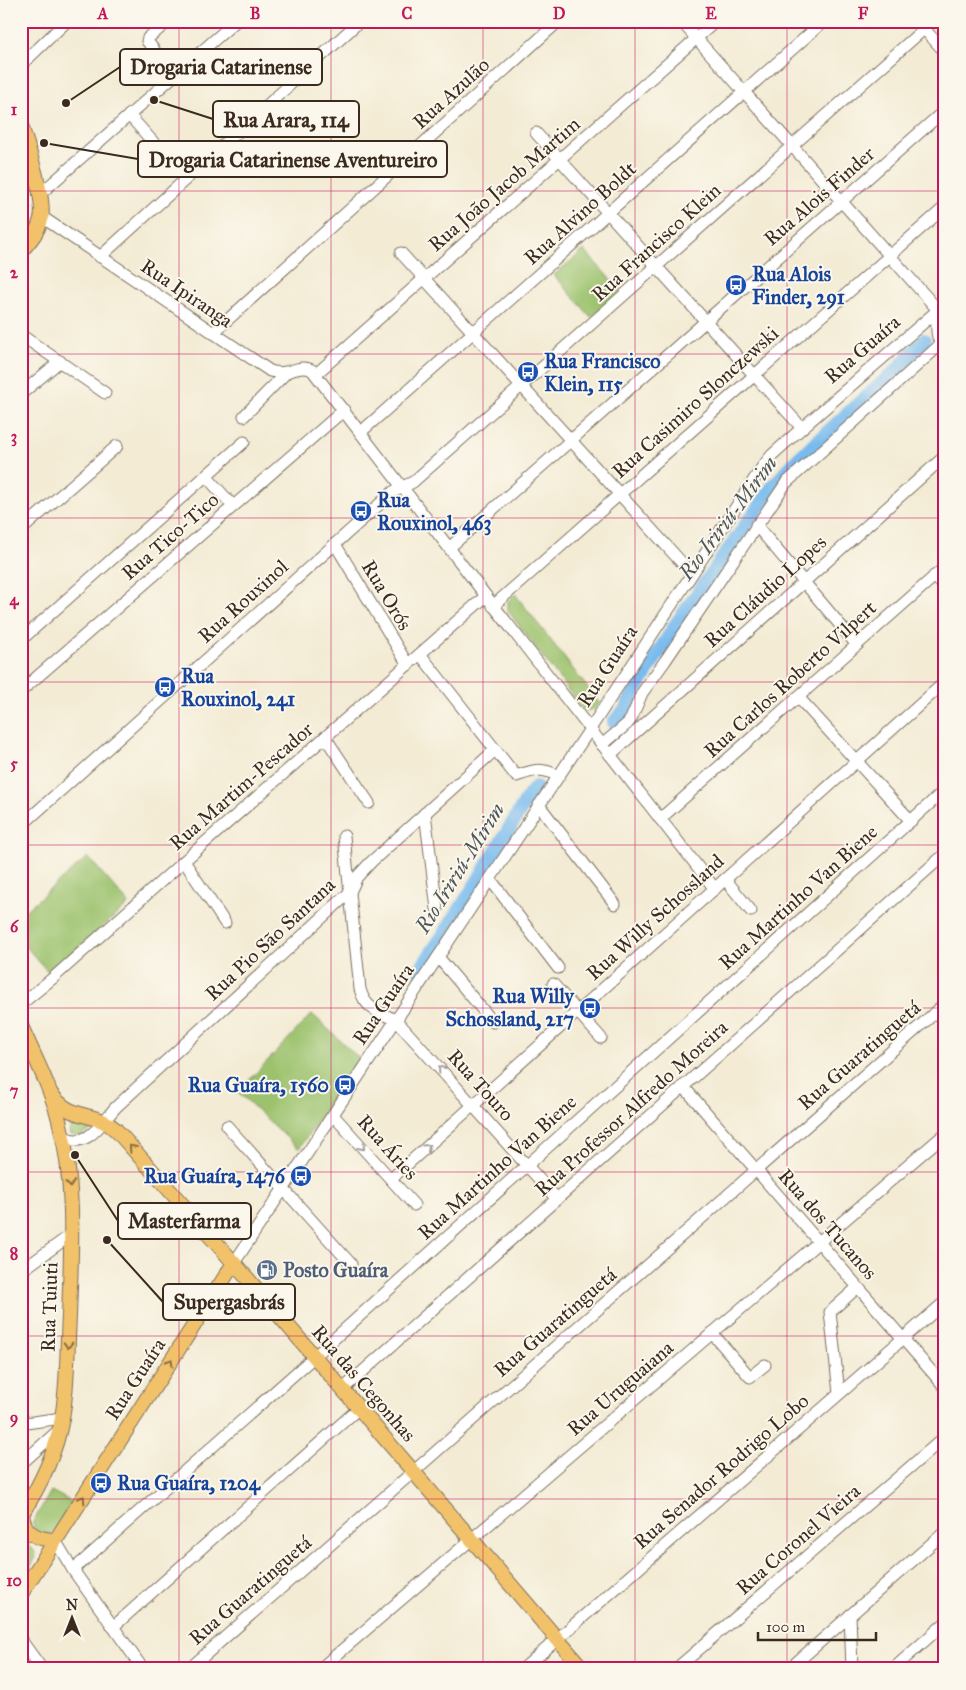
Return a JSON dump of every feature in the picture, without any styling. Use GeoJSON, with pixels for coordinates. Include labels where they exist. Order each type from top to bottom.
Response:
{"type":"FeatureCollection","features":[{"type":"Feature","properties":{"kind":"main road"},"geometry":{"type":"LineString","coordinates":[[21,124],[40,194],[42,217],[35,234],[21,251]]}},
{"type":"Feature","properties":{"kind":"main road","name":"Rua Tuiuti"},"geometry":{"type":"LineString","coordinates":[[21,1026],[51,1094],[63,1136],[70,1181],[72,1234],[66,1378],[61,1424],[45,1473],[22,1515]]}},
{"type":"Feature","properties":{"kind":"main road","name":"Rua Tuiuti"},"geometry":{"type":"LineString","coordinates":[[51,1094],[63,1106],[85,1115]]}},
{"type":"Feature","properties":{"kind":"main road"},"geometry":{"type":"LineString","coordinates":[[63,1136],[69,1122],[85,1115]]}},
{"type":"Feature","properties":{"kind":"main road","name":"Rua das Cegonhas"},"geometry":{"type":"LineString","coordinates":[[85,1115],[104,1121],[117,1131],[315,1356],[583,1669]]}},
{"type":"Feature","properties":{"kind":"main road","name":"Rua Guaíra"},"geometry":{"type":"LineString","coordinates":[[21,1594],[234,1263]]}},
{"type":"Feature","properties":{"kind":"main road"},"geometry":{"type":"LineString","coordinates":[[22,1515],[24,1526],[32,1534],[43,1539],[55,1540]]}},
{"type":"Feature","properties":{"kind":"main road"},"geometry":{"type":"LineString","coordinates":[[21,1537],[32,1542],[45,1556]]}},
{"type":"Feature","properties":{"kind":"street"},"geometry":{"type":"LineString","coordinates":[[21,65],[67,21]]}},
{"type":"Feature","properties":{"kind":"street"},"geometry":{"type":"LineString","coordinates":[[169,21],[148,38],[147,41],[174,76]]}},
{"type":"Feature","properties":{"kind":"street"},"geometry":{"type":"LineString","coordinates":[[40,194],[236,21]]}},
{"type":"Feature","properties":{"kind":"street"},"geometry":{"type":"LineString","coordinates":[[100,257],[360,21]]}},
{"type":"Feature","properties":{"kind":"street","name":"Rua Azulão"},"geometry":{"type":"LineString","coordinates":[[213,333],[559,21]]}},
{"type":"Feature","properties":{"kind":"street"},"geometry":{"type":"LineString","coordinates":[[602,745],[631,720],[642,692],[666,661],[786,483],[943,347],[936,332],[942,309],[890,256],[681,21]]}},
{"type":"Feature","properties":{"kind":"street","name":"Rua João Jacob Martim"},"geometry":{"type":"LineString","coordinates":[[316,374],[716,21]]}},
{"type":"Feature","properties":{"kind":"street","name":"Rua Alvino Boldt"},"geometry":{"type":"LineString","coordinates":[[361,432],[824,21]]}},
{"type":"Feature","properties":{"kind":"street"},"geometry":{"type":"LineString","coordinates":[[924,24],[945,52]]}},
{"type":"Feature","properties":{"kind":"street","name":"Rua Francisco Klein"},"geometry":{"type":"LineString","coordinates":[[403,488],[413,482],[792,146],[924,24]]}},
{"type":"Feature","properties":{"kind":"street","name":"Rua Alois Finder"},"geometry":{"type":"LineString","coordinates":[[449,548],[945,110]]}},
{"type":"Feature","properties":{"kind":"street"},"geometry":{"type":"LineString","coordinates":[[129,116],[185,178]]}},
{"type":"Feature","properties":{"kind":"street"},"geometry":{"type":"LineString","coordinates":[[536,133],[802,428]]}},
{"type":"Feature","properties":{"kind":"street","name":"Rua Casimiro Slonczewski"},"geometry":{"type":"LineString","coordinates":[[493,606],[945,207]]}},
{"type":"Feature","properties":{"kind":"street","name":"Rua Ipiranga"},"geometry":{"type":"LineString","coordinates":[[42,217],[270,371],[286,373],[303,367],[316,374]]}},
{"type":"Feature","properties":{"kind":"street"},"geometry":{"type":"LineString","coordinates":[[401,253],[692,574]]}},
{"type":"Feature","properties":{"kind":"street","name":"Rua Guaíra"},"geometry":{"type":"LineString","coordinates":[[234,1263],[763,466],[772,455],[802,428],[942,309]]}},
{"type":"Feature","properties":{"kind":"street"},"geometry":{"type":"LineString","coordinates":[[21,334],[105,393]]}},
{"type":"Feature","properties":{"kind":"street"},"geometry":{"type":"LineString","coordinates":[[21,394],[60,361]]}},
{"type":"Feature","properties":{"kind":"street"},"geometry":{"type":"LineString","coordinates":[[244,416],[286,373]]}},
{"type":"Feature","properties":{"kind":"street"},"geometry":{"type":"LineString","coordinates":[[316,374],[493,606],[715,889]]}},
{"type":"Feature","properties":{"kind":"street","name":"Rua Tico-Tico"},"geometry":{"type":"LineString","coordinates":[[21,691],[344,410]]}},
{"type":"Feature","properties":{"kind":"street"},"geometry":{"type":"LineString","coordinates":[[21,640],[244,442]]}},
{"type":"Feature","properties":{"kind":"street"},"geometry":{"type":"LineString","coordinates":[[21,530],[117,446]]}},
{"type":"Feature","properties":{"kind":"street","name":"Rua Cláudio Lopes"},"geometry":{"type":"LineString","coordinates":[[610,755],[945,456]]}},
{"type":"Feature","properties":{"kind":"street"},"geometry":{"type":"LineString","coordinates":[[206,476],[233,506]]}},
{"type":"Feature","properties":{"kind":"street","name":"Rua Rouxinol"},"geometry":{"type":"LineString","coordinates":[[21,826],[393,492],[403,488]]}},
{"type":"Feature","properties":{"kind":"street"},"geometry":{"type":"LineString","coordinates":[[756,525],[856,645]]}},
{"type":"Feature","properties":{"kind":"street","name":"Rua Orós"},"geometry":{"type":"LineString","coordinates":[[335,544],[408,665]]}},
{"type":"Feature","properties":{"kind":"street","name":"Rua Carlos Roberto Vilpert"},"geometry":{"type":"LineString","coordinates":[[660,819],[945,567]]}},
{"type":"Feature","properties":{"kind":"street"},"geometry":{"type":"LineString","coordinates":[[934,576],[945,587]]}},
{"type":"Feature","properties":{"kind":"street","name":"Rua Martim-Pescador"},"geometry":{"type":"LineString","coordinates":[[21,1004],[53,978],[486,596]]}},
{"type":"Feature","properties":{"kind":"street"},"geometry":{"type":"LineString","coordinates":[[420,654],[516,776],[542,769],[558,776]]}},
{"type":"Feature","properties":{"kind":"street","name":"Rua Willy Schossland"},"geometry":{"type":"LineString","coordinates":[[391,1179],[945,682]]}},
{"type":"Feature","properties":{"kind":"street"},"geometry":{"type":"LineString","coordinates":[[798,696],[911,821]]}},
{"type":"Feature","properties":{"kind":"street"},"geometry":{"type":"LineString","coordinates":[[325,737],[369,803]]}},
{"type":"Feature","properties":{"kind":"street","name":"Rua Pio São Santana"},"geometry":{"type":"LineString","coordinates":[[63,1136],[72,1141],[83,1140],[93,1132],[116,1107],[350,892],[357,877],[364,870],[495,750]]}},
{"type":"Feature","properties":{"kind":"street","name":"Rua Martinho Van Biene"},"geometry":{"type":"LineString","coordinates":[[72,1570],[315,1356],[945,790]]}},
{"type":"Feature","properties":{"kind":"street"},"geometry":{"type":"LineString","coordinates":[[539,805],[615,904]]}},
{"type":"Feature","properties":{"kind":"street"},"geometry":{"type":"LineString","coordinates":[[426,813],[437,909]]}},
{"type":"Feature","properties":{"kind":"street"},"geometry":{"type":"LineString","coordinates":[[344,836],[362,996],[369,1007],[396,1020]]}},
{"type":"Feature","properties":{"kind":"street","name":"Rua Professor Alfredo Moreira"},"geometry":{"type":"LineString","coordinates":[[343,1389],[945,854]]}},
{"type":"Feature","properties":{"kind":"street"},"geometry":{"type":"LineString","coordinates":[[184,861],[225,923]]}},
{"type":"Feature","properties":{"kind":"street"},"geometry":{"type":"LineString","coordinates":[[490,879],[558,968]]}},
{"type":"Feature","properties":{"kind":"street"},"geometry":{"type":"LineString","coordinates":[[725,879],[751,911]]}},
{"type":"Feature","properties":{"kind":"street"},"geometry":{"type":"LineString","coordinates":[[438,957],[493,1022]]}},
{"type":"Feature","properties":{"kind":"street"},"geometry":{"type":"LineString","coordinates":[[553,984],[601,1038]]}},
{"type":"Feature","properties":{"kind":"street","name":"Rua Guaratinguetá"},"geometry":{"type":"LineString","coordinates":[[189,1669],[945,1004]]}},
{"type":"Feature","properties":{"kind":"street","name":"Rua Touro"},"geometry":{"type":"LineString","coordinates":[[396,1020],[557,1199]]}},
{"type":"Feature","properties":{"kind":"street","name":"Rua dos Tucanos"},"geometry":{"type":"LineString","coordinates":[[683,1086],[945,1387]]}},
{"type":"Feature","properties":{"kind":"street","name":"Rua Áries"},"geometry":{"type":"LineString","coordinates":[[333,1115],[414,1205]]}},
{"type":"Feature","properties":{"kind":"street"},"geometry":{"type":"LineString","coordinates":[[227,1126],[351,1264]]}},
{"type":"Feature","properties":{"kind":"street","name":"Rua Uruguaiana"},"geometry":{"type":"LineString","coordinates":[[320,1669],[945,1134]]}},
{"type":"Feature","properties":{"kind":"street"},"geometry":{"type":"LineString","coordinates":[[21,1271],[72,1234]]}},
{"type":"Feature","properties":{"kind":"street"},"geometry":{"type":"LineString","coordinates":[[839,1393],[830,1312],[858,1287]]}},
{"type":"Feature","properties":{"kind":"street","name":"Rua Senador Rodrigo Lobo"},"geometry":{"type":"LineString","coordinates":[[522,1669],[945,1302]]}},
{"type":"Feature","properties":{"kind":"street"},"geometry":{"type":"LineString","coordinates":[[712,1334],[750,1377],[765,1365]]}},
{"type":"Feature","properties":{"kind":"street"},"geometry":{"type":"LineString","coordinates":[[113,1627],[359,1408]]}},
{"type":"Feature","properties":{"kind":"street"},"geometry":{"type":"LineString","coordinates":[[21,1417],[26,1422],[61,1424]]}},
{"type":"Feature","properties":{"kind":"street"},"geometry":{"type":"LineString","coordinates":[[21,1464],[61,1424]]}},
{"type":"Feature","properties":{"kind":"street","name":"Rua Coronel Vieira"},"geometry":{"type":"LineString","coordinates":[[676,1669],[945,1437]]}},
{"type":"Feature","properties":{"kind":"street"},"geometry":{"type":"LineString","coordinates":[[789,1669],[945,1532]]}},
{"type":"Feature","properties":{"kind":"street"},"geometry":{"type":"LineString","coordinates":[[55,1540],[72,1570],[143,1669]]}},
{"type":"Feature","properties":{"kind":"street"},"geometry":{"type":"LineString","coordinates":[[45,1556],[62,1561],[72,1570]]}},
{"type":"Feature","properties":{"kind":"street"},"geometry":{"type":"LineString","coordinates":[[850,1615],[852,1669]]}},
{"type":"Feature","properties":{"kind":"street"},"geometry":{"type":"LineString","coordinates":[[893,1669],[945,1623]]}},
{"type":"Feature","properties":{"kind":"street"},"geometry":{"type":"LineString","coordinates":[[21,1640],[42,1669]]}},
{"type":"Feature","properties":{"kind":"green space"},"geometry":{"type":"Polygon","coordinates":[[[584,250],[621,291],[591,317],[554,275],[584,250]]]}},
{"type":"Feature","properties":{"kind":"green space"},"geometry":{"type":"Polygon","coordinates":[[[515,594],[600,704],[596,707],[590,710],[583,710],[508,611],[508,601],[515,594]]]}},
{"type":"Feature","properties":{"kind":"green space"},"geometry":{"type":"Polygon","coordinates":[[[88,857],[129,904],[49,973],[21,941],[21,914],[88,857]]]}},
{"type":"Feature","properties":{"kind":"green space"},"geometry":{"type":"Polygon","coordinates":[[[312,1014],[359,1058],[299,1149],[238,1092],[312,1014]]]}},
{"type":"Feature","properties":{"kind":"green space"},"geometry":{"type":"Polygon","coordinates":[[[78,1123],[84,1123],[92,1129],[79,1137],[69,1134],[70,1127],[78,1123]]]}},
{"type":"Feature","properties":{"kind":"green space"},"geometry":{"type":"Polygon","coordinates":[[[51,1491],[72,1502],[55,1529],[49,1534],[44,1534],[37,1532],[33,1522],[51,1491]]]}},
{"type":"Feature","properties":{"kind":"green space"},"geometry":{"type":"Polygon","coordinates":[[[21,1544],[32,1548],[36,1557],[21,1585],[21,1544]]]}},
{"type":"Feature","properties":{"kind":"waterway","name":"Rio Iririú-Mirim"},"geometry":{"type":"LineString","coordinates":[[614,722],[626,709],[676,624],[774,485],[799,458],[896,371],[924,340]]}},
{"type":"Feature","properties":{"kind":"waterway","name":"Rio Iririú-Mirim"},"geometry":{"type":"LineString","coordinates":[[419,971],[536,787]]}},
{"type":"Feature","properties":{"kind":"place","name":"Rua Arara, 114"},"geometry":{"type":"Point","coordinates":[154,100]}},
{"type":"Feature","properties":{"kind":"place","name":"Drogaria Catarinense"},"geometry":{"type":"Point","coordinates":[66,103]}},
{"type":"Feature","properties":{"kind":"place","name":"Drogaria Catarinense Aventureiro"},"geometry":{"type":"Point","coordinates":[44,143]}},
{"type":"Feature","properties":{"kind":"place","name":"Rua Alois Finder, 291"},"geometry":{"type":"Point","coordinates":[736,285]}},
{"type":"Feature","properties":{"kind":"place","name":"Rua Francisco Klein, 115"},"geometry":{"type":"Point","coordinates":[528,372]}},
{"type":"Feature","properties":{"kind":"place","name":"Rua Rouxinol, 463"},"geometry":{"type":"Point","coordinates":[361,511]}},
{"type":"Feature","properties":{"kind":"place","name":"Rua Rouxinol, 241"},"geometry":{"type":"Point","coordinates":[165,687]}},
{"type":"Feature","properties":{"kind":"place","name":"Rua Willy Schossland, 217"},"geometry":{"type":"Point","coordinates":[590,1008]}},
{"type":"Feature","properties":{"kind":"place","name":"Rua Guaíra, 1560"},"geometry":{"type":"Point","coordinates":[345,1085]}},
{"type":"Feature","properties":{"kind":"place","name":"Masterfarma"},"geometry":{"type":"Point","coordinates":[75,1155]}},
{"type":"Feature","properties":{"kind":"place","name":"Rua Guaíra, 1476"},"geometry":{"type":"Point","coordinates":[301,1176]}},
{"type":"Feature","properties":{"kind":"place","name":"Supergasbrás"},"geometry":{"type":"Point","coordinates":[107,1240]}},
{"type":"Feature","properties":{"kind":"place","name":"Posto Guaíra"},"geometry":{"type":"Point","coordinates":[267,1270]}},
{"type":"Feature","properties":{"kind":"place","name":"Rua Guaíra, 1204"},"geometry":{"type":"Point","coordinates":[101,1483]}}]}
